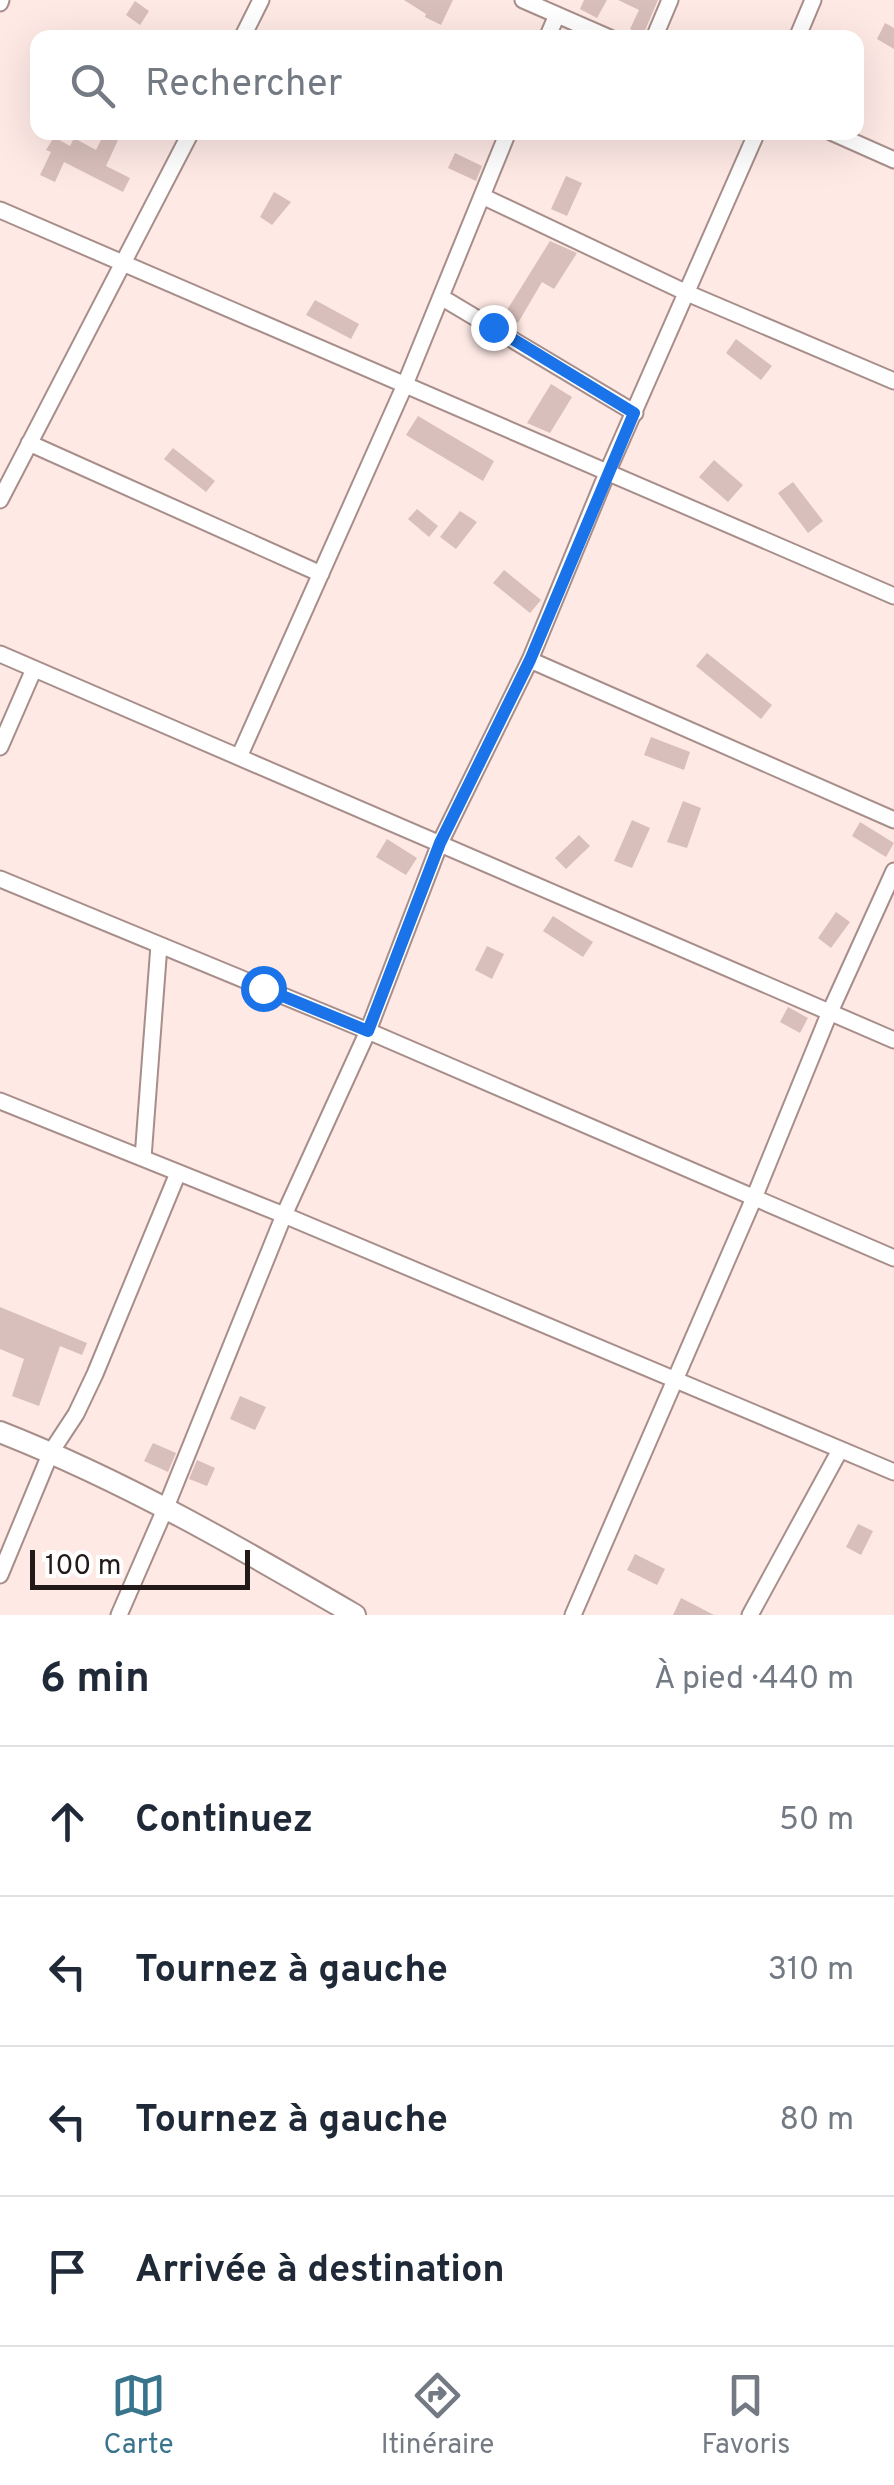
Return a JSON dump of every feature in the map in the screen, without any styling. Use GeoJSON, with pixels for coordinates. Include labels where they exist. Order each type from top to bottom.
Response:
{"type":"FeatureCollection","features":[{"type":"Feature","properties":{"kind":"main road"},"geometry":{"type":"LineString","coordinates":[[0,1432],[166,1507],[355,1615]]}},
{"type":"Feature","properties":{"kind":"street"},"geometry":{"type":"LineString","coordinates":[[246,30],[262,0]]}},
{"type":"Feature","properties":{"kind":"street"},"geometry":{"type":"LineString","coordinates":[[657,30],[670,0]]}},
{"type":"Feature","properties":{"kind":"street"},"geometry":{"type":"LineString","coordinates":[[800,30],[813,0]]}},
{"type":"Feature","properties":{"kind":"street"},"geometry":{"type":"LineString","coordinates":[[533,2],[592,30]]}},
{"type":"Feature","properties":{"kind":"street"},"geometry":{"type":"LineString","coordinates":[[550,30],[557,15]]}},
{"type":"Feature","properties":{"kind":"street"},"geometry":{"type":"LineString","coordinates":[[0,500],[187,140]]}},
{"type":"Feature","properties":{"kind":"street"},"geometry":{"type":"LineString","coordinates":[[240,757],[404,387],[505,140]]}},
{"type":"Feature","properties":{"kind":"street"},"geometry":{"type":"LineString","coordinates":[[119,1615],[284,1215],[368,1031],[440,843],[530,660],[607,472],[753,140]]}},
{"type":"Feature","properties":{"kind":"street"},"geometry":{"type":"LineString","coordinates":[[848,140],[894,160]]}},
{"type":"Feature","properties":{"kind":"street"},"geometry":{"type":"LineString","coordinates":[[482,196],[687,293],[894,382]]}},
{"type":"Feature","properties":{"kind":"street"},"geometry":{"type":"LineString","coordinates":[[0,210],[894,596]]}},
{"type":"Feature","properties":{"kind":"street"},"geometry":{"type":"LineString","coordinates":[[441,297],[634,413]]}},
{"type":"Feature","properties":{"kind":"street"},"geometry":{"type":"LineString","coordinates":[[29,443],[322,574]]}},
{"type":"Feature","properties":{"kind":"street"},"geometry":{"type":"LineString","coordinates":[[0,654],[894,1040]]}},
{"type":"Feature","properties":{"kind":"street"},"geometry":{"type":"LineString","coordinates":[[530,660],[894,820]]}},
{"type":"Feature","properties":{"kind":"street"},"geometry":{"type":"LineString","coordinates":[[0,747],[34,669]]}},
{"type":"Feature","properties":{"kind":"street"},"geometry":{"type":"LineString","coordinates":[[573,1615],[754,1198],[829,1014],[894,871]]}},
{"type":"Feature","properties":{"kind":"street"},"geometry":{"type":"LineString","coordinates":[[0,879],[368,1031],[894,1258]]}},
{"type":"Feature","properties":{"kind":"street"},"geometry":{"type":"LineString","coordinates":[[143,1158],[159,945]]}},
{"type":"Feature","properties":{"kind":"street"},"geometry":{"type":"LineString","coordinates":[[0,1102],[284,1215],[894,1472]]}},
{"type":"Feature","properties":{"kind":"street"},"geometry":{"type":"LineString","coordinates":[[0,1575],[6,1539],[95,1374],[178,1172]]}},
{"type":"Feature","properties":{"kind":"street"},"geometry":{"type":"LineString","coordinates":[[750,1615],[840,1450]]}},
{"type":"Feature","properties":{"kind":"building"},"geometry":{"type":"Polygon","coordinates":[[[404,0],[453,0],[441,25],[404,0]]]}},
{"type":"Feature","properties":{"kind":"building"},"geometry":{"type":"Polygon","coordinates":[[[584,0],[607,0],[597,18],[580,9],[584,0]]]}},
{"type":"Feature","properties":{"kind":"building"},"geometry":{"type":"Polygon","coordinates":[[[618,0],[658,0],[645,30],[632,30],[639,10],[618,0]]]}},
{"type":"Feature","properties":{"kind":"building"},"geometry":{"type":"Polygon","coordinates":[[[135,1],[149,11],[140,25],[126,15],[135,1]]]}},
{"type":"Feature","properties":{"kind":"building"},"geometry":{"type":"Polygon","coordinates":[[[885,23],[894,28],[894,49],[877,39],[885,23]]]}},
{"type":"Feature","properties":{"kind":"building"},"geometry":{"type":"Polygon","coordinates":[[[52,140],[70,146],[78,140],[96,150],[101,140],[118,140],[106,166],[130,178],[123,192],[64,162],[55,182],[40,175],[52,140]]]}},
{"type":"Feature","properties":{"kind":"building"},"geometry":{"type":"Polygon","coordinates":[[[455,153],[482,166],[476,181],[448,168],[455,153]]]}},
{"type":"Feature","properties":{"kind":"building"},"geometry":{"type":"Polygon","coordinates":[[[566,176],[582,183],[567,216],[551,209],[566,176]]]}},
{"type":"Feature","properties":{"kind":"building"},"geometry":{"type":"Polygon","coordinates":[[[274,192],[291,202],[272,225],[260,217],[274,192]]]}},
{"type":"Feature","properties":{"kind":"building"},"geometry":{"type":"Polygon","coordinates":[[[550,241],[577,253],[554,289],[542,282],[518,323],[504,315],[550,241]]]}},
{"type":"Feature","properties":{"kind":"building"},"geometry":{"type":"Polygon","coordinates":[[[315,300],[359,324],[351,339],[306,315],[315,300]]]}},
{"type":"Feature","properties":{"kind":"building"},"geometry":{"type":"Polygon","coordinates":[[[736,339],[772,366],[761,380],[726,353],[736,339]]]}},
{"type":"Feature","properties":{"kind":"building"},"geometry":{"type":"Polygon","coordinates":[[[551,384],[572,397],[550,433],[527,423],[551,384]]]}},
{"type":"Feature","properties":{"kind":"building"},"geometry":{"type":"Polygon","coordinates":[[[418,416],[494,461],[483,481],[406,435],[418,416]]]}},
{"type":"Feature","properties":{"kind":"building"},"geometry":{"type":"Polygon","coordinates":[[[173,448],[215,481],[206,492],[164,459],[173,448]]]}},
{"type":"Feature","properties":{"kind":"building"},"geometry":{"type":"Polygon","coordinates":[[[714,460],[743,485],[728,502],[699,477],[714,460]]]}},
{"type":"Feature","properties":{"kind":"building"},"geometry":{"type":"Polygon","coordinates":[[[793,482],[823,521],[808,533],[778,493],[793,482]]]}},
{"type":"Feature","properties":{"kind":"building"},"geometry":{"type":"Polygon","coordinates":[[[417,509],[438,526],[429,537],[408,519],[417,509]]]}},
{"type":"Feature","properties":{"kind":"building"},"geometry":{"type":"Polygon","coordinates":[[[460,511],[477,522],[456,549],[440,537],[460,511]]]}},
{"type":"Feature","properties":{"kind":"building"},"geometry":{"type":"Polygon","coordinates":[[[504,570],[541,600],[530,613],[493,583],[504,570]]]}},
{"type":"Feature","properties":{"kind":"building"},"geometry":{"type":"Polygon","coordinates":[[[707,653],[772,705],[761,719],[696,666],[707,653]]]}},
{"type":"Feature","properties":{"kind":"building"},"geometry":{"type":"Polygon","coordinates":[[[651,737],[690,752],[684,770],[644,755],[651,737]]]}},
{"type":"Feature","properties":{"kind":"building"},"geometry":{"type":"Polygon","coordinates":[[[683,801],[701,808],[687,848],[667,842],[683,801]]]}},
{"type":"Feature","properties":{"kind":"building"},"geometry":{"type":"Polygon","coordinates":[[[632,820],[650,828],[632,868],[614,861],[632,820]]]}},
{"type":"Feature","properties":{"kind":"building"},"geometry":{"type":"Polygon","coordinates":[[[860,822],[894,843],[886,857],[852,836],[860,822]]]}},
{"type":"Feature","properties":{"kind":"building"},"geometry":{"type":"Polygon","coordinates":[[[579,835],[590,846],[566,869],[555,858],[579,835]]]}},
{"type":"Feature","properties":{"kind":"building"},"geometry":{"type":"Polygon","coordinates":[[[387,839],[417,858],[406,875],[376,857],[387,839]]]}},
{"type":"Feature","properties":{"kind":"building"},"geometry":{"type":"Polygon","coordinates":[[[836,912],[850,922],[831,948],[818,938],[836,912]]]}},
{"type":"Feature","properties":{"kind":"building"},"geometry":{"type":"Polygon","coordinates":[[[553,916],[593,942],[583,957],[543,931],[553,916]]]}},
{"type":"Feature","properties":{"kind":"building"},"geometry":{"type":"Polygon","coordinates":[[[487,946],[504,954],[492,979],[475,970],[487,946]]]}},
{"type":"Feature","properties":{"kind":"building"},"geometry":{"type":"Polygon","coordinates":[[[788,1007],[808,1018],[800,1033],[780,1022],[788,1007]]]}},
{"type":"Feature","properties":{"kind":"building"},"geometry":{"type":"Polygon","coordinates":[[[0,1307],[87,1343],[82,1355],[60,1346],[39,1406],[12,1396],[24,1359],[0,1349],[0,1307]]]}},
{"type":"Feature","properties":{"kind":"building"},"geometry":{"type":"Polygon","coordinates":[[[240,1396],[266,1407],[255,1430],[230,1419],[240,1396]]]}},
{"type":"Feature","properties":{"kind":"building"},"geometry":{"type":"Polygon","coordinates":[[[153,1443],[176,1453],[168,1472],[144,1461],[153,1443]]]}},
{"type":"Feature","properties":{"kind":"building"},"geometry":{"type":"Polygon","coordinates":[[[197,1460],[215,1468],[207,1486],[189,1479],[197,1460]]]}},
{"type":"Feature","properties":{"kind":"building"},"geometry":{"type":"Polygon","coordinates":[[[858,1524],[873,1531],[861,1555],[846,1547],[858,1524]]]}},
{"type":"Feature","properties":{"kind":"building"},"geometry":{"type":"Polygon","coordinates":[[[635,1554],[665,1569],[657,1585],[627,1570],[635,1554]]]}},
{"type":"Feature","properties":{"kind":"building"},"geometry":{"type":"Polygon","coordinates":[[[681,1598],[714,1615],[673,1615],[681,1598]]]}},
{"type":"Feature","properties":{"kind":"route"},"geometry":{"type":"LineString","coordinates":[[263,988],[368,1031],[440,843],[530,660],[634,413],[493,327]]}}]}
